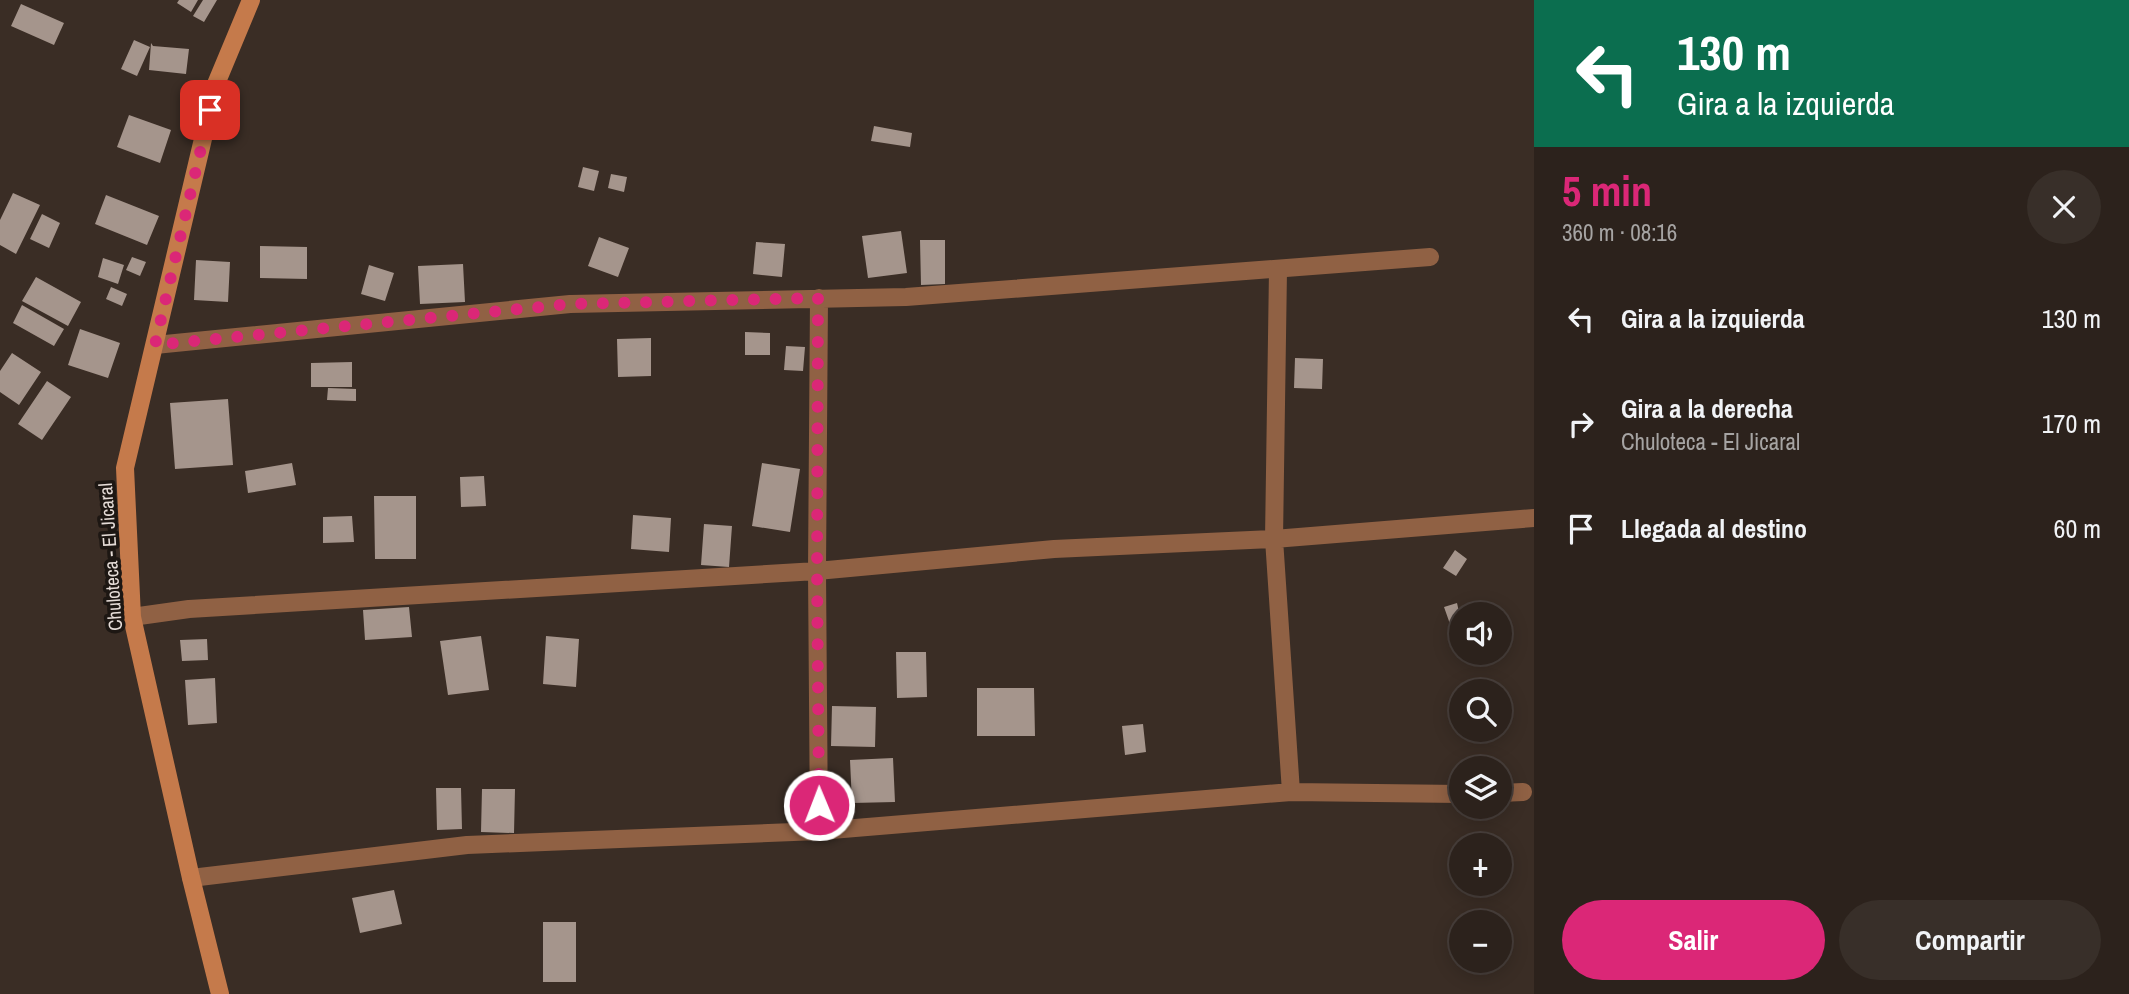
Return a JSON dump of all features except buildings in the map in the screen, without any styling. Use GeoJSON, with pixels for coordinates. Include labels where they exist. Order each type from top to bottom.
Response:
{"type":"FeatureCollection","features":[{"type":"Feature","properties":{"kind":"street","name":"Chuloteca - El Jicaral"},"geometry":{"type":"LineString","coordinates":[[220,994],[132,617],[125,468],[216,84],[251,0]]}},
{"type":"Feature","properties":{"kind":"street"},"geometry":{"type":"LineString","coordinates":[[155,345],[570,304],[906,297],[1430,257]]}},
{"type":"Feature","properties":{"kind":"street"},"geometry":{"type":"LineString","coordinates":[[1278,270],[1274,539],[1291,792]]}},
{"type":"Feature","properties":{"kind":"street"},"geometry":{"type":"LineString","coordinates":[[818,298],[819,831]]}},
{"type":"Feature","properties":{"kind":"street"},"geometry":{"type":"LineString","coordinates":[[132,617],[189,609],[817,571],[1054,549],[1274,539],[1534,518]]}},
{"type":"Feature","properties":{"kind":"street"},"geometry":{"type":"LineString","coordinates":[[191,878],[467,845],[819,831],[1291,792],[1449,794]]}},
{"type":"Feature","properties":{"kind":"street"},"geometry":{"type":"LineString","coordinates":[[1512,792],[1523,792]]}},
{"type":"Feature","properties":{"kind":"route"},"geometry":{"type":"LineString","coordinates":[[210,110],[155,345],[570,304],[818,298],[819,805]]}}]}
